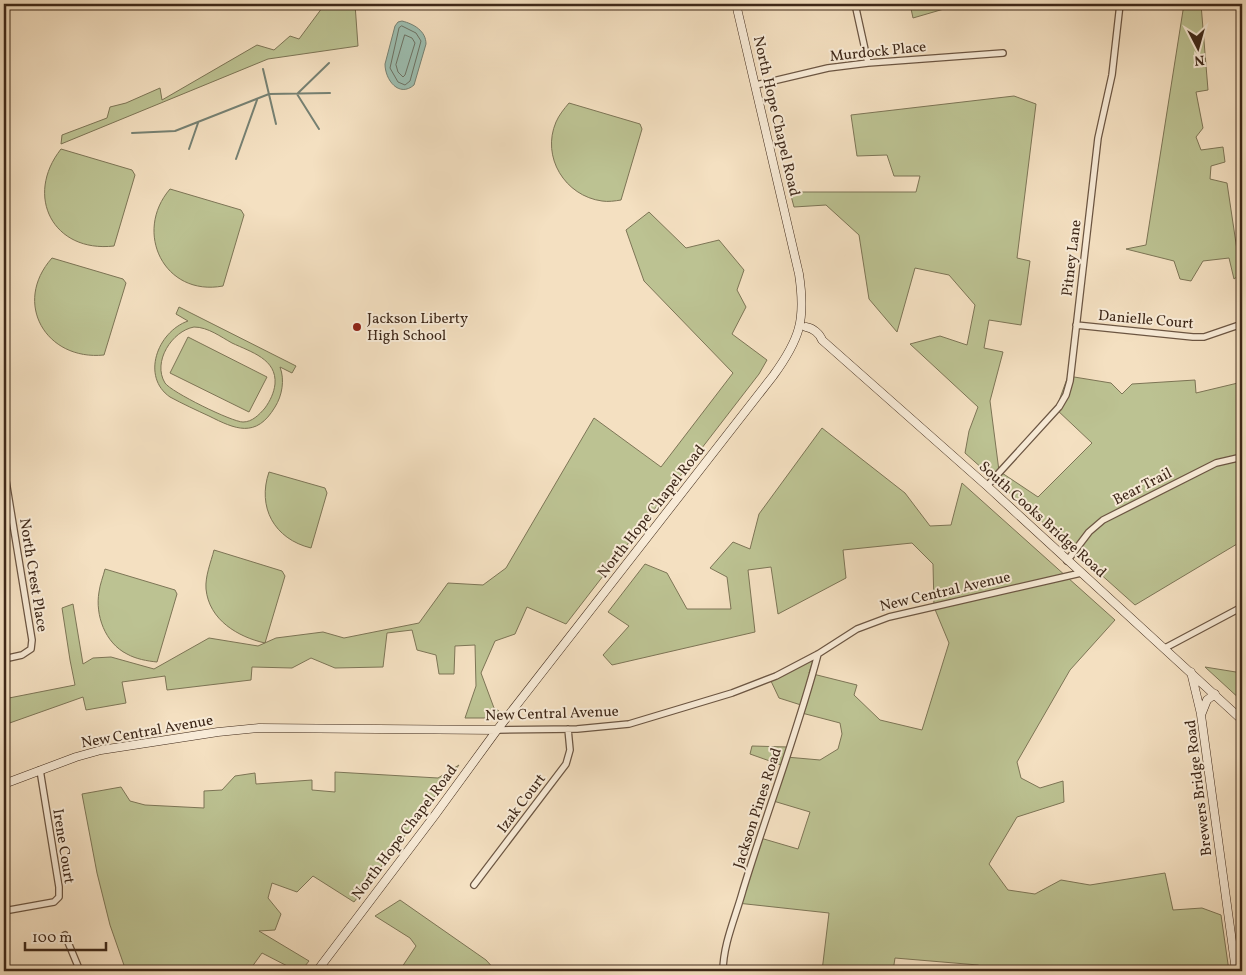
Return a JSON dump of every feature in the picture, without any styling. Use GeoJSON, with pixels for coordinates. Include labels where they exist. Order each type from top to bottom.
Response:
{"type":"FeatureCollection","features":[{"type":"Feature","properties":{"kind":"street","name":"North Hope Chapel Road"},"geometry":{"type":"LineString","coordinates":[[317,971],[497,730],[773,376],[794,344],[803,325],[802,291],[798,266],[736,4]]}},
{"type":"Feature","properties":{"kind":"street"},"geometry":{"type":"LineString","coordinates":[[855,4],[868,63]]}},
{"type":"Feature","properties":{"kind":"street","name":"Pitney Lane"},"geometry":{"type":"LineString","coordinates":[[987,486],[1063,401],[1070,381],[1098,138],[1112,75],[1120,4]]}},
{"type":"Feature","properties":{"kind":"street","name":"Murdock Place"},"geometry":{"type":"LineString","coordinates":[[756,85],[828,68],[868,63],[1004,53]]}},
{"type":"Feature","properties":{"kind":"street","name":"Danielle Court"},"geometry":{"type":"LineString","coordinates":[[1076,325],[1204,337],[1242,324]]}},
{"type":"Feature","properties":{"kind":"street","name":"South Cooks Bridge Road"},"geometry":{"type":"LineString","coordinates":[[803,325],[987,486],[1242,720]]}},
{"type":"Feature","properties":{"kind":"street","name":"Bear Trail"},"geometry":{"type":"LineString","coordinates":[[1067,560],[1089,532],[1103,520],[1216,464],[1242,457]]}},
{"type":"Feature","properties":{"kind":"street","name":"North Crest Place"},"geometry":{"type":"LineString","coordinates":[[4,476],[32,640],[31,650],[22,656],[4,659]]}},
{"type":"Feature","properties":{"kind":"street"},"geometry":{"type":"LineString","coordinates":[[4,515],[11,514]]}},
{"type":"Feature","properties":{"kind":"street","name":"New Central Avenue"},"geometry":{"type":"LineString","coordinates":[[4,784],[101,750],[218,732],[259,728],[568,730],[629,724],[732,693],[776,676],[818,654],[857,629],[888,617],[1081,573]]}},
{"type":"Feature","properties":{"kind":"street"},"geometry":{"type":"LineString","coordinates":[[1165,648],[1242,607]]}},
{"type":"Feature","properties":{"kind":"street","name":"Jackson Pines Road"},"geometry":{"type":"LineString","coordinates":[[723,971],[728,941],[818,654]]}},
{"type":"Feature","properties":{"kind":"street"},"geometry":{"type":"LineString","coordinates":[[1191,672],[1201,715]]}},
{"type":"Feature","properties":{"kind":"street","name":"Brewers Bridge Road"},"geometry":{"type":"LineString","coordinates":[[1215,694],[1208,700],[1201,715],[1238,969]]}},
{"type":"Feature","properties":{"kind":"street","name":"Izak Court"},"geometry":{"type":"LineString","coordinates":[[474,884],[566,764],[570,750],[568,730]]}},
{"type":"Feature","properties":{"kind":"street","name":"Irene Court"},"geometry":{"type":"LineString","coordinates":[[4,911],[54,902],[59,897],[40,770]]}},
{"type":"Feature","properties":{"kind":"street"},"geometry":{"type":"LineString","coordinates":[[65,935],[80,971]]}},
{"type":"Feature","properties":{"kind":"green space"},"geometry":{"type":"Polygon","coordinates":[[[325,4],[355,4],[358,46],[268,59],[61,144],[62,135],[107,118],[110,107],[126,103],[160,88],[162,100],[257,45],[274,50],[290,36],[299,39],[325,4]]]}},
{"type":"Feature","properties":{"kind":"green space"},"geometry":{"type":"Polygon","coordinates":[[[910,4],[961,4],[913,18],[910,4]]]}},
{"type":"Feature","properties":{"kind":"green space"},"geometry":{"type":"Polygon","coordinates":[[[1184,4],[1201,4],[1208,90],[1196,92],[1203,128],[1196,137],[1201,150],[1223,147],[1225,162],[1211,166],[1210,179],[1227,183],[1237,250],[1242,250],[1242,273],[1234,279],[1229,258],[1203,261],[1191,281],[1180,279],[1174,261],[1126,249],[1146,245],[1184,4]]]}},
{"type":"Feature","properties":{"kind":"green space"},"geometry":{"type":"Polygon","coordinates":[[[1014,96],[1036,104],[1017,258],[1030,261],[1021,325],[989,320],[984,348],[1003,352],[990,401],[999,471],[1038,497],[1092,443],[1056,409],[1068,376],[1111,383],[1122,394],[1132,384],[1195,380],[1196,393],[1242,382],[1242,541],[1135,605],[965,453],[969,431],[978,407],[910,344],[940,336],[967,345],[975,305],[949,275],[915,268],[897,332],[869,299],[859,235],[826,205],[794,207],[790,192],[916,192],[920,176],[894,176],[887,155],[857,156],[851,115],[1014,96]]]}},
{"type":"Feature","properties":{"kind":"green space"},"geometry":{"type":"Polygon","coordinates":[[[569,103],[640,124],[642,129],[621,200],[604,201],[589,198],[567,183],[560,173],[554,161],[552,135],[557,119],[569,103]]]}},
{"type":"Feature","properties":{"kind":"green space"},"geometry":{"type":"Polygon","coordinates":[[[61,149],[132,170],[135,175],[114,246],[93,246],[75,240],[61,231],[51,218],[45,202],[45,185],[50,167],[61,149]]]}},
{"type":"Feature","properties":{"kind":"green space"},"geometry":{"type":"Polygon","coordinates":[[[170,189],[241,210],[244,215],[223,286],[202,287],[185,282],[171,271],[160,258],[155,241],[154,224],[159,206],[170,189]]]}},
{"type":"Feature","properties":{"kind":"green space"},"geometry":{"type":"Polygon","coordinates":[[[649,212],[686,248],[719,240],[744,270],[737,290],[746,307],[732,334],[767,360],[759,374],[566,624],[527,607],[515,634],[495,641],[481,673],[494,708],[499,711],[494,718],[465,718],[476,686],[475,645],[455,646],[454,674],[439,674],[436,655],[417,650],[412,630],[387,633],[383,667],[335,668],[311,658],[292,668],[252,667],[251,680],[167,690],[165,676],[122,682],[126,703],[86,710],[83,697],[4,725],[4,699],[75,685],[62,608],[73,604],[83,664],[93,658],[111,657],[154,669],[209,638],[258,646],[276,638],[323,632],[344,638],[419,623],[448,583],[483,585],[506,568],[594,418],[661,467],[733,373],[644,281],[626,230],[649,212]]]}},
{"type":"Feature","properties":{"kind":"green space"},"geometry":{"type":"Polygon","coordinates":[[[52,258],[123,279],[126,283],[104,355],[83,354],[66,349],[52,339],[41,326],[36,310],[35,293],[40,275],[52,258]]]}},
{"type":"Feature","properties":{"kind":"green space"},"geometry":{"type":"Polygon","coordinates":[[[179,307],[296,366],[292,373],[280,367],[282,372],[282,388],[279,398],[268,417],[260,424],[245,428],[228,425],[170,397],[161,388],[156,378],[156,356],[168,335],[188,321],[176,314],[179,307]],[[194,327],[178,334],[166,349],[161,366],[165,383],[189,399],[237,421],[246,422],[258,416],[273,394],[275,375],[272,368],[254,353],[199,327],[194,327]]]}},
{"type":"Feature","properties":{"kind":"green space"},"geometry":{"type":"Polygon","coordinates":[[[188,337],[267,377],[249,412],[170,373],[188,337]]]}},
{"type":"Feature","properties":{"kind":"green space"},"geometry":{"type":"Polygon","coordinates":[[[822,428],[905,493],[930,526],[951,525],[962,483],[1115,620],[1070,670],[1017,762],[1021,778],[1040,788],[1063,781],[1064,802],[1017,817],[989,864],[1008,890],[1035,894],[1061,880],[1090,885],[1165,873],[1173,910],[1202,908],[1221,915],[1229,971],[991,971],[978,965],[895,958],[893,971],[822,971],[829,913],[737,903],[757,837],[798,849],[810,812],[770,800],[781,765],[750,754],[752,746],[788,747],[786,757],[820,760],[838,749],[842,734],[840,723],[798,712],[801,705],[779,698],[770,679],[815,654],[809,673],[857,685],[854,695],[880,720],[922,730],[949,643],[934,607],[933,564],[912,543],[843,550],[846,578],[778,614],[771,567],[748,570],[755,632],[612,665],[603,655],[629,626],[608,612],[645,564],[667,573],[687,609],[731,609],[727,577],[710,568],[733,542],[750,549],[759,514],[822,428]]]}},
{"type":"Feature","properties":{"kind":"green space"},"geometry":{"type":"Polygon","coordinates":[[[269,472],[325,488],[327,493],[311,548],[298,544],[287,537],[272,520],[267,509],[265,497],[269,472]]]}},
{"type":"Feature","properties":{"kind":"green space"},"geometry":{"type":"Polygon","coordinates":[[[214,550],[282,571],[285,576],[265,643],[235,631],[226,625],[213,610],[208,600],[206,584],[214,550]]]}},
{"type":"Feature","properties":{"kind":"green space"},"geometry":{"type":"Polygon","coordinates":[[[105,569],[175,590],[177,594],[157,662],[142,660],[127,654],[119,649],[107,636],[100,619],[98,601],[105,569]]]}},
{"type":"Feature","properties":{"kind":"green space"},"geometry":{"type":"Polygon","coordinates":[[[1205,667],[1242,673],[1242,701],[1205,667]]]}},
{"type":"Feature","properties":{"kind":"green space"},"geometry":{"type":"Polygon","coordinates":[[[459,765],[354,902],[313,876],[297,892],[272,883],[268,898],[281,914],[275,930],[259,931],[309,961],[301,971],[297,971],[262,953],[249,971],[126,971],[110,925],[97,873],[82,794],[121,787],[130,801],[145,805],[204,808],[204,791],[222,790],[235,776],[255,773],[256,784],[312,780],[312,790],[335,792],[335,772],[438,778],[459,765]]]}},
{"type":"Feature","properties":{"kind":"green space"},"geometry":{"type":"Polygon","coordinates":[[[400,900],[486,960],[496,971],[408,971],[402,967],[416,946],[410,938],[375,916],[400,900]]]}},
{"type":"Feature","properties":{"kind":"water"},"geometry":{"type":"Polygon","coordinates":[[[402,21],[411,24],[422,32],[426,44],[414,85],[403,89],[398,88],[390,81],[385,64],[395,26],[398,22],[402,21]]]}},
{"type":"Feature","properties":{"kind":"waterway"},"geometry":{"type":"LineString","coordinates":[[319,129],[297,94],[329,63]]}},
{"type":"Feature","properties":{"kind":"waterway"},"geometry":{"type":"LineString","coordinates":[[263,69],[276,124]]}},
{"type":"Feature","properties":{"kind":"waterway"},"geometry":{"type":"LineString","coordinates":[[132,133],[175,131],[269,94],[330,93]]}},
{"type":"Feature","properties":{"kind":"waterway"},"geometry":{"type":"LineString","coordinates":[[236,159],[257,100]]}},
{"type":"Feature","properties":{"kind":"waterway"},"geometry":{"type":"LineString","coordinates":[[189,149],[198,123]]}},
{"type":"Feature","properties":{"kind":"place","name":"Jackson Liberty High School"},"geometry":{"type":"Point","coordinates":[357,327]}}]}
